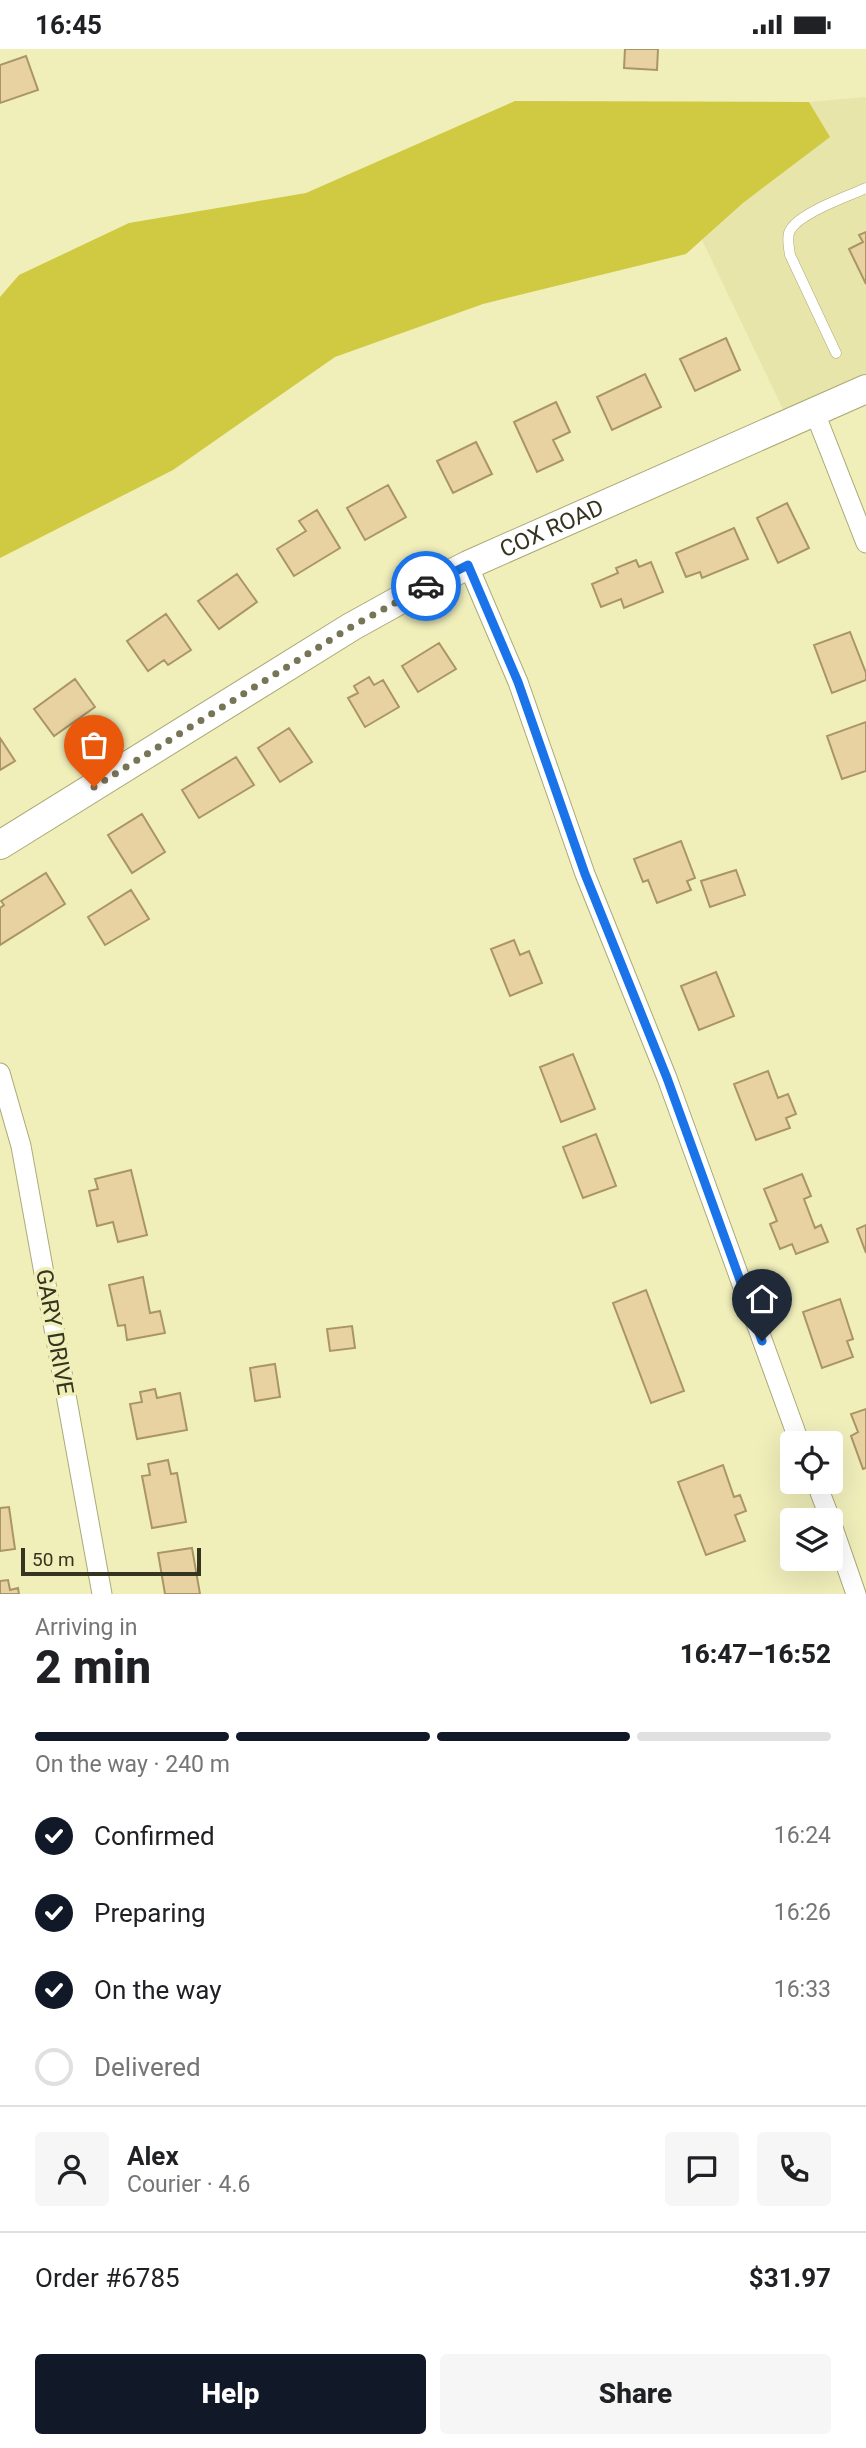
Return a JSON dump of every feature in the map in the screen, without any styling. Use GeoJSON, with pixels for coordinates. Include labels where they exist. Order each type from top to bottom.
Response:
{"type":"FeatureCollection","features":[{"type":"Feature","properties":{"kind":"street","name":"COX ROAD"},"geometry":{"type":"LineString","coordinates":[[0,845],[351,627],[405,597],[468,565],[866,389]]}},
{"type":"Feature","properties":{"kind":"street"},"geometry":{"type":"LineString","coordinates":[[815,413],[866,543]]}},
{"type":"Feature","properties":{"kind":"street"},"geometry":{"type":"LineString","coordinates":[[468,565],[518,682],[585,874],[667,1078],[795,1431]]}},
{"type":"Feature","properties":{"kind":"street","name":"GARY DRIVE"},"geometry":{"type":"LineString","coordinates":[[0,1073],[21,1146],[102,1594]]}},
{"type":"Feature","properties":{"kind":"street"},"geometry":{"type":"LineString","coordinates":[[843,1556],[856,1594]]}},
{"type":"Feature","properties":{"kind":"lane"},"geometry":{"type":"LineString","coordinates":[[836,353],[790,255],[789,231],[797,220],[866,188]]}},
{"type":"Feature","properties":{"kind":"shaded area"},"geometry":{"type":"Polygon","coordinates":[[[866,97],[866,389],[790,424],[702,240],[743,203],[829,137],[809,102],[866,97]]]}},
{"type":"Feature","properties":{"kind":"shaded area"},"geometry":{"type":"Polygon","coordinates":[[[515,101],[809,102],[830,137],[743,203],[686,254],[483,304],[335,357],[173,470],[0,558],[0,297],[19,275],[129,223],[306,193],[515,101]]]}},
{"type":"Feature","properties":{"kind":"building"},"geometry":{"type":"Polygon","coordinates":[[[625,49],[658,49],[657,70],[624,68],[625,49]]]}},
{"type":"Feature","properties":{"kind":"building"},"geometry":{"type":"Polygon","coordinates":[[[26,56],[38,90],[0,103],[0,65],[26,56]]]}},
{"type":"Feature","properties":{"kind":"building"},"geometry":{"type":"Polygon","coordinates":[[[866,232],[866,284],[849,249],[863,242],[859,235],[866,232]]]}},
{"type":"Feature","properties":{"kind":"building"},"geometry":{"type":"Polygon","coordinates":[[[726,338],[740,370],[695,391],[680,359],[726,338]]]}},
{"type":"Feature","properties":{"kind":"building"},"geometry":{"type":"Polygon","coordinates":[[[645,374],[661,407],[612,430],[597,397],[645,374]]]}},
{"type":"Feature","properties":{"kind":"building"},"geometry":{"type":"Polygon","coordinates":[[[556,402],[570,432],[553,440],[563,460],[537,472],[514,422],[556,402]]]}},
{"type":"Feature","properties":{"kind":"building"},"geometry":{"type":"Polygon","coordinates":[[[476,442],[492,474],[453,493],[437,461],[476,442]]]}},
{"type":"Feature","properties":{"kind":"building"},"geometry":{"type":"Polygon","coordinates":[[[388,485],[406,517],[365,540],[347,508],[388,485]]]}},
{"type":"Feature","properties":{"kind":"building"},"geometry":{"type":"Polygon","coordinates":[[[787,503],[809,548],[778,563],[757,518],[787,503]]]}},
{"type":"Feature","properties":{"kind":"building"},"geometry":{"type":"Polygon","coordinates":[[[317,510],[340,548],[294,576],[277,549],[306,531],[299,521],[317,510]]]}},
{"type":"Feature","properties":{"kind":"building"},"geometry":{"type":"Polygon","coordinates":[[[734,528],[748,559],[702,578],[700,572],[686,577],[676,553],[734,528]]]}},
{"type":"Feature","properties":{"kind":"building"},"geometry":{"type":"Polygon","coordinates":[[[636,560],[639,567],[651,562],[663,592],[624,608],[621,599],[601,607],[592,584],[618,573],[616,568],[636,560]]]}},
{"type":"Feature","properties":{"kind":"building"},"geometry":{"type":"Polygon","coordinates":[[[237,574],[257,602],[219,629],[198,601],[237,574]]]}},
{"type":"Feature","properties":{"kind":"building"},"geometry":{"type":"Polygon","coordinates":[[[166,614],[191,650],[168,665],[164,660],[148,671],[127,641],[166,614]]]}},
{"type":"Feature","properties":{"kind":"building"},"geometry":{"type":"Polygon","coordinates":[[[850,632],[866,673],[866,680],[832,693],[814,645],[850,632]]]}},
{"type":"Feature","properties":{"kind":"building"},"geometry":{"type":"Polygon","coordinates":[[[439,643],[456,669],[418,692],[402,666],[439,643]]]}},
{"type":"Feature","properties":{"kind":"building"},"geometry":{"type":"Polygon","coordinates":[[[369,677],[374,685],[383,680],[399,707],[365,727],[348,698],[358,693],[354,686],[369,677]]]}},
{"type":"Feature","properties":{"kind":"building"},"geometry":{"type":"Polygon","coordinates":[[[75,679],[95,707],[54,736],[34,709],[75,679]]]}},
{"type":"Feature","properties":{"kind":"building"},"geometry":{"type":"Polygon","coordinates":[[[866,722],[866,771],[842,779],[827,736],[866,722]]]}},
{"type":"Feature","properties":{"kind":"building"},"geometry":{"type":"Polygon","coordinates":[[[289,728],[312,762],[280,782],[258,748],[289,728]]]}},
{"type":"Feature","properties":{"kind":"building"},"geometry":{"type":"Polygon","coordinates":[[[0,738],[15,761],[0,770],[0,738]]]}},
{"type":"Feature","properties":{"kind":"building"},"geometry":{"type":"Polygon","coordinates":[[[236,757],[254,785],[199,818],[182,790],[236,757]]]}},
{"type":"Feature","properties":{"kind":"building"},"geometry":{"type":"Polygon","coordinates":[[[142,814],[165,852],[132,873],[108,835],[142,814]]]}},
{"type":"Feature","properties":{"kind":"building"},"geometry":{"type":"Polygon","coordinates":[[[681,841],[695,878],[687,881],[691,890],[657,903],[648,880],[643,882],[634,859],[681,841]]]}},
{"type":"Feature","properties":{"kind":"building"},"geometry":{"type":"Polygon","coordinates":[[[736,870],[745,895],[710,907],[701,881],[736,870]]]}},
{"type":"Feature","properties":{"kind":"building"},"geometry":{"type":"Polygon","coordinates":[[[46,873],[65,904],[0,945],[0,908],[4,905],[1,901],[46,873]]]}},
{"type":"Feature","properties":{"kind":"building"},"geometry":{"type":"Polygon","coordinates":[[[131,890],[149,919],[105,945],[88,917],[131,890]]]}},
{"type":"Feature","properties":{"kind":"building"},"geometry":{"type":"Polygon","coordinates":[[[514,940],[520,955],[529,951],[542,983],[510,996],[491,949],[514,940]]]}},
{"type":"Feature","properties":{"kind":"building"},"geometry":{"type":"Polygon","coordinates":[[[716,972],[734,1016],[699,1030],[681,986],[716,972]]]}},
{"type":"Feature","properties":{"kind":"building"},"geometry":{"type":"Polygon","coordinates":[[[573,1054],[595,1109],[561,1122],[540,1067],[573,1054]]]}},
{"type":"Feature","properties":{"kind":"building"},"geometry":{"type":"Polygon","coordinates":[[[768,1071],[778,1098],[788,1094],[796,1114],[786,1118],[790,1128],[756,1140],[734,1084],[768,1071]]]}},
{"type":"Feature","properties":{"kind":"building"},"geometry":{"type":"Polygon","coordinates":[[[596,1134],[616,1186],[583,1198],[563,1147],[596,1134]]]}},
{"type":"Feature","properties":{"kind":"building"},"geometry":{"type":"Polygon","coordinates":[[[131,1170],[147,1235],[118,1242],[113,1222],[97,1226],[89,1191],[98,1189],[95,1179],[131,1170]]]}},
{"type":"Feature","properties":{"kind":"building"},"geometry":{"type":"Polygon","coordinates":[[[802,1174],[811,1196],[804,1199],[815,1228],[821,1225],[828,1242],[796,1254],[792,1244],[780,1249],[770,1224],[777,1221],[764,1189],[802,1174]]]}},
{"type":"Feature","properties":{"kind":"building"},"geometry":{"type":"Polygon","coordinates":[[[866,1225],[866,1253],[857,1229],[866,1225]]]}},
{"type":"Feature","properties":{"kind":"building"},"geometry":{"type":"Polygon","coordinates":[[[143,1277],[150,1313],[160,1311],[165,1333],[127,1340],[125,1325],[118,1326],[109,1285],[143,1277]]]}},
{"type":"Feature","properties":{"kind":"building"},"geometry":{"type":"Polygon","coordinates":[[[646,1290],[684,1391],[651,1403],[613,1303],[646,1290]]]}},
{"type":"Feature","properties":{"kind":"building"},"geometry":{"type":"Polygon","coordinates":[[[840,1299],[853,1339],[847,1341],[853,1357],[822,1368],[803,1312],[840,1299]]]}},
{"type":"Feature","properties":{"kind":"building"},"geometry":{"type":"Polygon","coordinates":[[[352,1326],[355,1348],[330,1351],[327,1329],[352,1326]]]}},
{"type":"Feature","properties":{"kind":"building"},"geometry":{"type":"Polygon","coordinates":[[[275,1364],[280,1397],[255,1401],[250,1368],[275,1364]]]}},
{"type":"Feature","properties":{"kind":"building"},"geometry":{"type":"Polygon","coordinates":[[[155,1389],[157,1398],[180,1393],[187,1430],[137,1439],[130,1404],[142,1402],[140,1392],[155,1389]]]}},
{"type":"Feature","properties":{"kind":"building"},"geometry":{"type":"Polygon","coordinates":[[[866,1409],[866,1468],[863,1469],[851,1436],[858,1432],[851,1414],[866,1409]]]}},
{"type":"Feature","properties":{"kind":"building"},"geometry":{"type":"Polygon","coordinates":[[[168,1460],[171,1474],[177,1473],[186,1522],[152,1528],[142,1476],[150,1475],[148,1464],[168,1460]]]}},
{"type":"Feature","properties":{"kind":"building"},"geometry":{"type":"Polygon","coordinates":[[[723,1465],[734,1497],[740,1495],[746,1511],[735,1515],[745,1541],[706,1555],[678,1482],[723,1465]]]}},
{"type":"Feature","properties":{"kind":"building"},"geometry":{"type":"Polygon","coordinates":[[[9,1507],[15,1549],[0,1551],[0,1508],[9,1507]]]}},
{"type":"Feature","properties":{"kind":"building"},"geometry":{"type":"Polygon","coordinates":[[[192,1548],[200,1594],[165,1594],[158,1553],[192,1548]]]}},
{"type":"Feature","properties":{"kind":"building"},"geometry":{"type":"Polygon","coordinates":[[[8,1580],[10,1590],[18,1588],[19,1594],[0,1594],[0,1581],[8,1580]]]}},
{"type":"Feature","properties":{"kind":"way so far"},"geometry":{"type":"LineString","coordinates":[[94,787],[351,627],[426,586]]}},
{"type":"Feature","properties":{"kind":"route"},"geometry":{"type":"LineString","coordinates":[[426,586],[468,565],[518,682],[585,874],[667,1078],[762,1341]]}}]}
